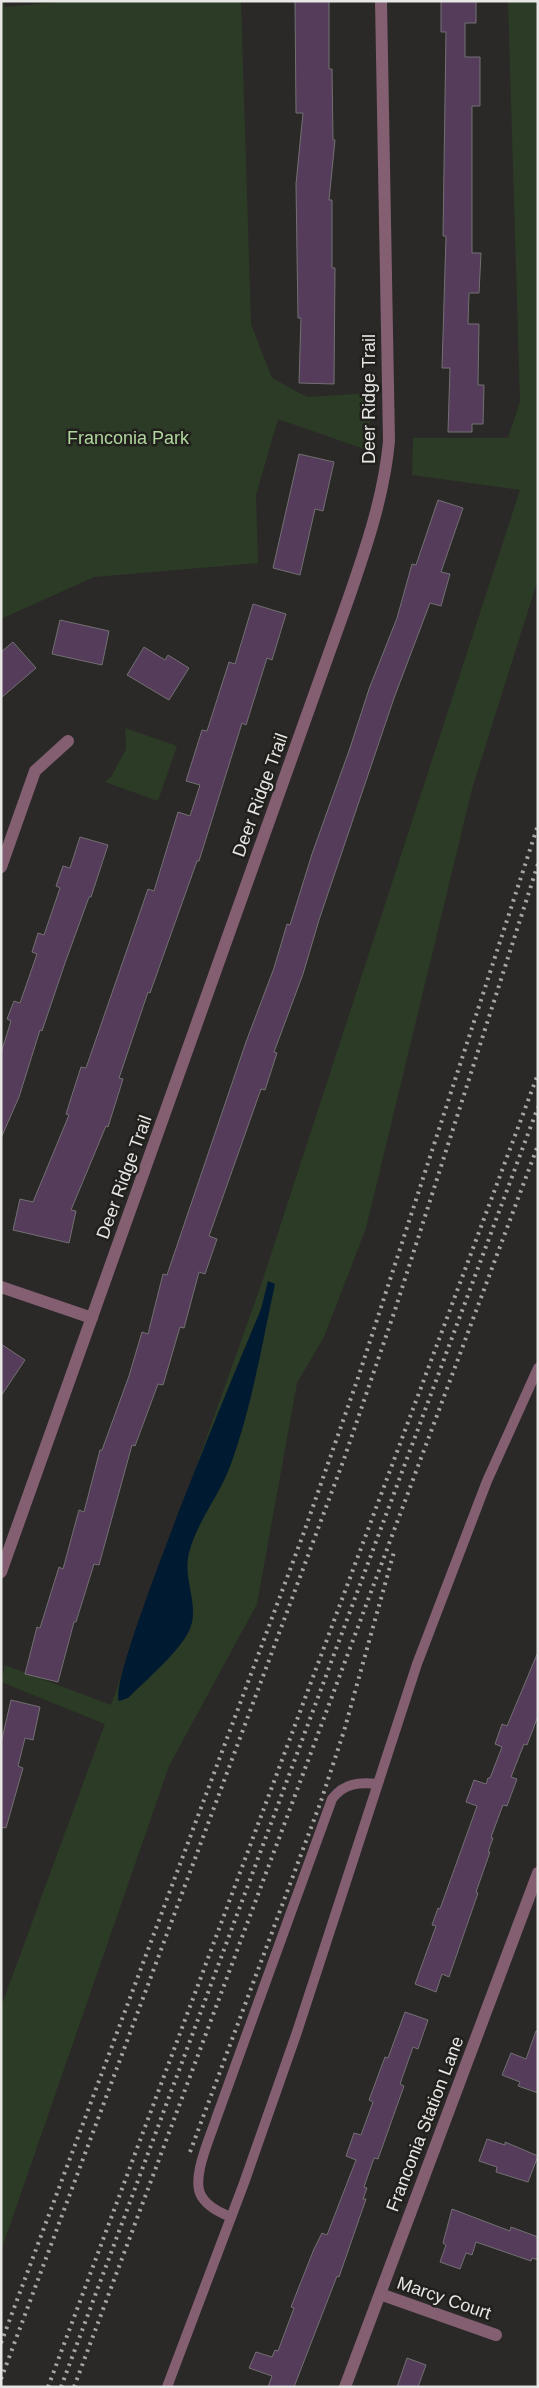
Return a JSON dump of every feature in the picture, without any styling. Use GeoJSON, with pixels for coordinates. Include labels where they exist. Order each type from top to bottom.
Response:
{"type":"FeatureCollection","features":[{"type":"Feature","properties":{"kind":"street","name":"Deer Ridge Trail"},"geometry":{"type":"LineString","coordinates":[[1,1572],[348,600],[377,512],[386,474],[389,441],[381,1]]}},
{"type":"Feature","properties":{"kind":"street"},"geometry":{"type":"LineString","coordinates":[[1,867],[35,771],[68,741]]}},
{"type":"Feature","properties":{"kind":"street"},"geometry":{"type":"LineString","coordinates":[[1,1287],[92,1318]]}},
{"type":"Feature","properties":{"kind":"street","name":"Franconia Station Lane"},"geometry":{"type":"LineString","coordinates":[[346,2387],[538,1873]]}},
{"type":"Feature","properties":{"kind":"street","name":"Marcy Court"},"geometry":{"type":"LineString","coordinates":[[380,2294],[496,2335]]}},
{"type":"Feature","properties":{"kind":"lane"},"geometry":{"type":"LineString","coordinates":[[167,2387],[297,2032],[417,1664],[487,1481],[538,1368]]}},
{"type":"Feature","properties":{"kind":"lane"},"geometry":{"type":"LineString","coordinates":[[230,2217],[209,2206],[198,2189],[198,2173],[216,2119],[332,1799],[339,1791],[352,1784],[362,1782],[378,1784]]}},
{"type":"Feature","properties":{"kind":"green space","name":"Franconia Park"},"geometry":{"type":"Polygon","coordinates":[[[1,1],[5,1],[4,7],[70,1],[241,1],[251,324],[272,378],[307,397],[369,393],[370,451],[278,419],[256,495],[258,563],[94,577],[1,619],[1,1]]]}},
{"type":"Feature","properties":{"kind":"green space"},"geometry":{"type":"Polygon","coordinates":[[[508,1],[538,1],[538,579],[472,789],[366,1228],[324,1337],[297,1383],[257,1604],[169,1766],[1,2251],[1,2007],[105,1724],[1,1682],[5,1665],[111,1705],[261,1285],[520,490],[412,475],[413,438],[508,438],[520,402],[508,1]]]}},
{"type":"Feature","properties":{"kind":"green space"},"geometry":{"type":"Polygon","coordinates":[[[125,728],[177,746],[158,801],[105,782],[111,777],[126,749],[125,728]]]}},
{"type":"Feature","properties":{"kind":"water"},"geometry":{"type":"Polygon","coordinates":[[[268,1281],[275,1284],[245,1420],[231,1464],[197,1530],[189,1553],[187,1563],[193,1612],[189,1631],[178,1648],[161,1666],[128,1698],[119,1701],[121,1679],[133,1636],[178,1513],[261,1309],[268,1281]]]}},
{"type":"Feature","properties":{"kind":"building"},"geometry":{"type":"Polygon","coordinates":[[[295,1],[329,1],[329,69],[332,69],[333,140],[335,140],[329,200],[332,200],[332,268],[335,268],[334,384],[299,383],[301,318],[298,318],[296,184],[303,113],[296,113],[295,1]]]}},
{"type":"Feature","properties":{"kind":"building"},"geometry":{"type":"Polygon","coordinates":[[[441,1],[476,1],[476,23],[465,23],[465,57],[480,57],[480,106],[472,106],[472,253],[481,253],[479,293],[469,293],[468,324],[479,324],[478,385],[484,385],[483,424],[472,424],[472,432],[448,432],[450,368],[442,368],[446,236],[443,236],[446,32],[441,32],[441,1]]]}},
{"type":"Feature","properties":{"kind":"building"},"geometry":{"type":"Polygon","coordinates":[[[299,454],[334,462],[323,511],[315,509],[300,575],[273,568],[299,454]]]}},
{"type":"Feature","properties":{"kind":"building"},"geometry":{"type":"Polygon","coordinates":[[[438,500],[463,508],[441,572],[450,574],[441,606],[430,603],[394,698],[319,920],[303,974],[274,1052],[277,1053],[265,1090],[261,1089],[209,1236],[217,1239],[205,1274],[199,1272],[184,1328],[180,1327],[163,1385],[158,1384],[135,1446],[132,1445],[99,1565],[94,1564],[76,1622],[74,1622],[58,1682],[25,1674],[37,1627],[40,1628],[59,1567],[63,1569],[79,1510],[84,1512],[100,1450],[102,1450],[129,1376],[142,1332],[148,1334],[163,1274],[167,1275],[246,1042],[274,968],[287,924],[290,925],[312,854],[369,689],[397,618],[412,564],[416,565],[438,500]]]}},
{"type":"Feature","properties":{"kind":"building"},"geometry":{"type":"Polygon","coordinates":[[[253,604],[286,614],[272,660],[267,658],[246,725],[242,723],[199,861],[197,861],[150,993],[148,992],[119,1078],[123,1079],[108,1127],[106,1126],[71,1210],[76,1211],[69,1243],[13,1230],[20,1199],[33,1202],[69,1115],[66,1114],[81,1067],[86,1068],[148,889],[154,891],[178,812],[190,816],[200,785],[186,781],[202,730],[207,731],[229,662],[235,664],[253,604]]]}},
{"type":"Feature","properties":{"kind":"building"},"geometry":{"type":"Polygon","coordinates":[[[60,620],[109,631],[102,665],[52,654],[60,620]]]}},
{"type":"Feature","properties":{"kind":"building"},"geometry":{"type":"Polygon","coordinates":[[[13,642],[36,668],[1,698],[1,652],[13,642]]]}},
{"type":"Feature","properties":{"kind":"building"},"geometry":{"type":"Polygon","coordinates":[[[144,647],[165,660],[168,655],[189,668],[169,700],[127,675],[144,647]]]}},
{"type":"Feature","properties":{"kind":"building"},"geometry":{"type":"Polygon","coordinates":[[[80,837],[108,845],[42,1031],[40,1030],[19,1097],[1,1138],[1,1053],[11,1021],[7,1019],[14,1001],[20,1003],[37,954],[32,952],[38,933],[44,935],[60,888],[56,886],[63,866],[70,868],[80,837]]]}},
{"type":"Feature","properties":{"kind":"building"},"geometry":{"type":"Polygon","coordinates":[[[1,1344],[25,1360],[1,1396],[1,1344]]]}},
{"type":"Feature","properties":{"kind":"building"},"geometry":{"type":"Polygon","coordinates":[[[538,1652],[538,1716],[527,1745],[524,1744],[511,1777],[517,1779],[507,1806],[503,1805],[491,1837],[493,1838],[488,1852],[490,1852],[476,1892],[478,1893],[449,1977],[442,1974],[436,1992],[415,1984],[436,1926],[432,1925],[438,1908],[440,1909],[477,1806],[466,1802],[474,1780],[486,1784],[488,1778],[490,1778],[502,1747],[495,1744],[502,1724],[507,1726],[538,1652]]]}},
{"type":"Feature","properties":{"kind":"building"},"geometry":{"type":"Polygon","coordinates":[[[11,1700],[40,1707],[33,1740],[25,1738],[18,1766],[23,1768],[6,1828],[1,1827],[1,1743],[11,1700]]]}},
{"type":"Feature","properties":{"kind":"building"},"geometry":{"type":"Polygon","coordinates":[[[405,2012],[428,2020],[418,2049],[413,2047],[400,2084],[404,2086],[378,2159],[374,2158],[364,2187],[367,2188],[363,2199],[366,2199],[339,2277],[337,2276],[294,2387],[268,2387],[272,2376],[249,2368],[256,2352],[272,2357],[275,2350],[278,2351],[294,2308],[291,2307],[314,2249],[322,2233],[327,2235],[356,2160],[346,2156],[354,2133],[361,2135],[373,2102],[369,2100],[385,2057],[388,2058],[405,2012]]]}},
{"type":"Feature","properties":{"kind":"building"},"geometry":{"type":"Polygon","coordinates":[[[536,2031],[538,2032],[538,2093],[518,2086],[520,2082],[502,2075],[511,2053],[526,2059],[536,2031]]]}},
{"type":"Feature","properties":{"kind":"building"},"geometry":{"type":"Polygon","coordinates":[[[487,2139],[505,2145],[505,2142],[538,2156],[528,2182],[496,2172],[497,2167],[479,2161],[487,2139]]]}},
{"type":"Feature","properties":{"kind":"building"},"geometry":{"type":"Polygon","coordinates":[[[452,2209],[510,2231],[511,2227],[538,2237],[538,2260],[532,2258],[531,2261],[476,2242],[472,2255],[466,2253],[460,2269],[440,2262],[446,2245],[443,2243],[452,2209]]]}},
{"type":"Feature","properties":{"kind":"building"},"geometry":{"type":"Polygon","coordinates":[[[407,2358],[426,2365],[418,2387],[397,2387],[407,2358]]]}},
{"type":"Feature","properties":{"kind":"railway"},"geometry":{"type":"LineString","coordinates":[[1,2343],[303,1535],[358,1378],[538,825]]}},
{"type":"Feature","properties":{"kind":"railway"},"geometry":{"type":"LineString","coordinates":[[1,2379],[344,1459],[395,1310],[538,864]]}},
{"type":"Feature","properties":{"kind":"railway"},"geometry":{"type":"LineString","coordinates":[[48,2387],[538,1074]]}},
{"type":"Feature","properties":{"kind":"railway"},"geometry":{"type":"LineString","coordinates":[[61,2387],[538,1107]]}},
{"type":"Feature","properties":{"kind":"railway"},"geometry":{"type":"LineString","coordinates":[[74,2387],[538,1145]]}},
{"type":"Feature","properties":{"kind":"railway"},"geometry":{"type":"LineString","coordinates":[[190,2152],[321,1801],[344,1731],[394,1552]]}}]}
